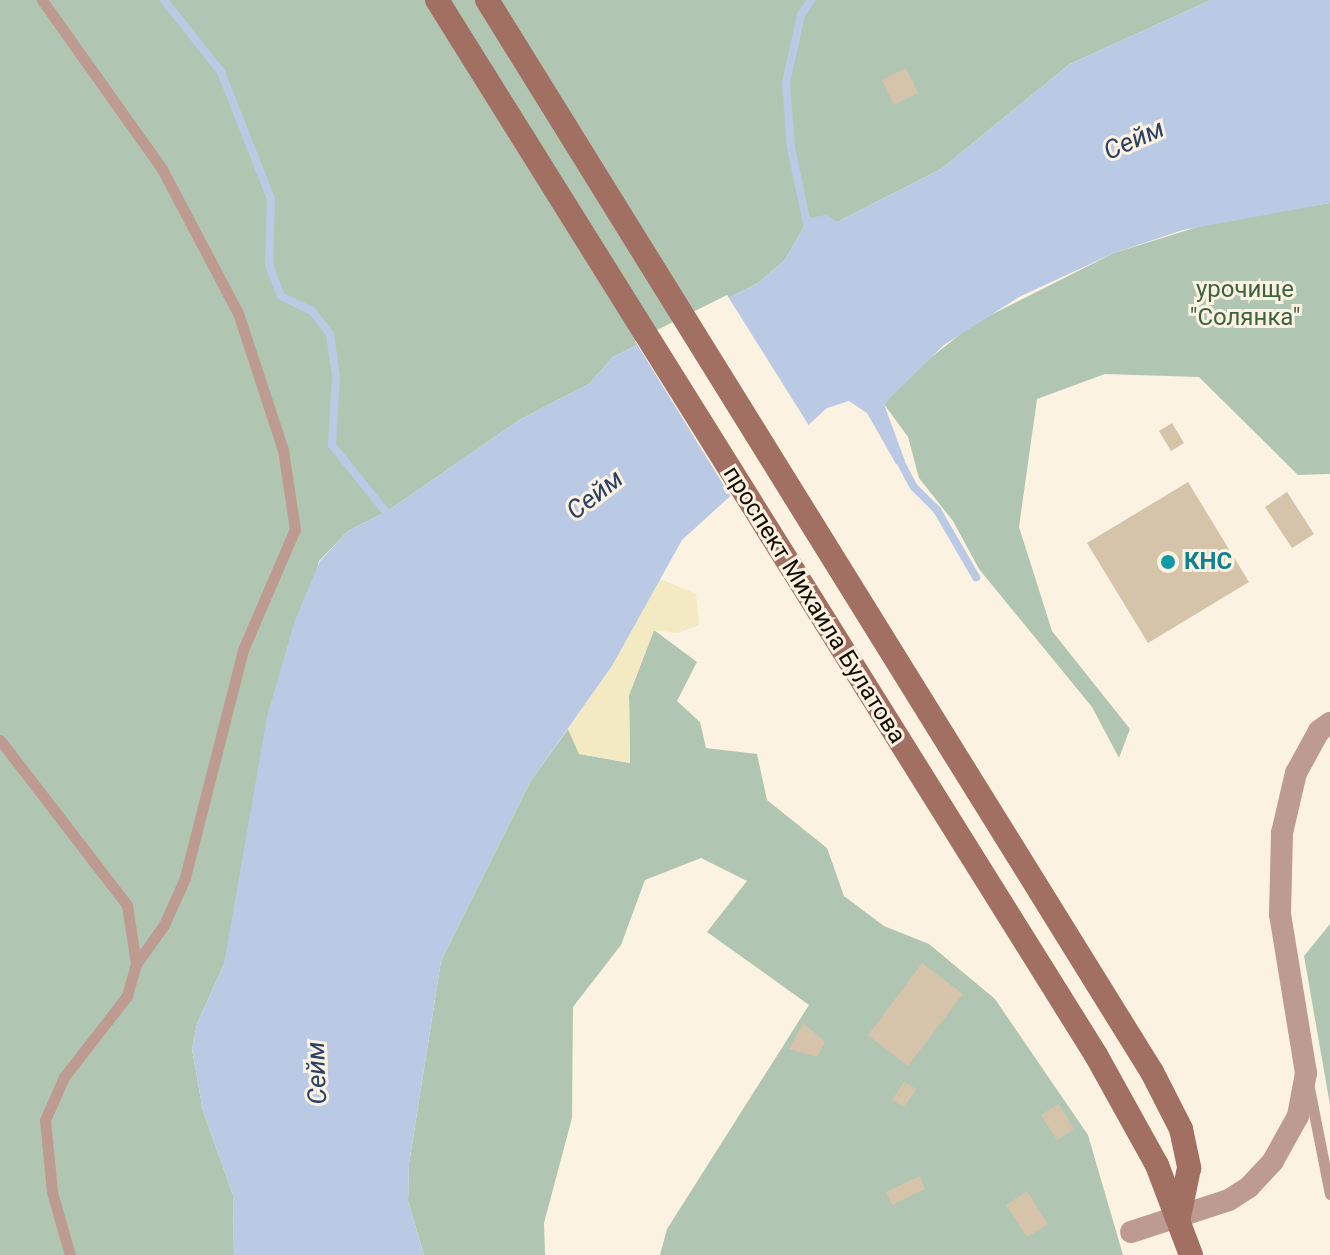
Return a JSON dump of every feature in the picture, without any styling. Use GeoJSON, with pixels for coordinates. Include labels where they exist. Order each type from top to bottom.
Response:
{"type":"FeatureCollection","features":[{"type":"Feature","properties":{"kind":"street","name":"проспект Михаила Булатова"},"geometry":{"type":"LineString","coordinates":[[437,0],[1096,1055],[1179,1217],[1191,1255]]}},
{"type":"Feature","properties":{"kind":"street","name":"проспект Михаила Булатова"},"geometry":{"type":"LineString","coordinates":[[487,0],[1152,1072],[1181,1129],[1189,1168],[1179,1217]]}},
{"type":"Feature","properties":{"kind":"street"},"geometry":{"type":"LineString","coordinates":[[1131,1232],[1229,1200],[1261,1177],[1298,1116],[1306,1073],[1280,915],[1282,833],[1300,763],[1330,723]]}},
{"type":"Feature","properties":{"kind":"lane"},"geometry":{"type":"LineString","coordinates":[[42,0],[162,169],[238,313],[283,450],[295,529],[243,650],[185,878],[164,925],[136,964],[127,996],[64,1077],[45,1120],[52,1192],[70,1255]]}},
{"type":"Feature","properties":{"kind":"lane"},"geometry":{"type":"LineString","coordinates":[[0,740],[127,905],[136,964]]}},
{"type":"Feature","properties":{"kind":"lane"},"geometry":{"type":"LineString","coordinates":[[1306,1073],[1330,1194]]}},
{"type":"Feature","properties":{"kind":"green space"},"geometry":{"type":"Polygon","coordinates":[[[0,0],[1211,0],[1070,64],[941,169],[837,222],[809,218],[785,260],[758,283],[613,357],[589,384],[521,419],[386,512],[348,531],[319,561],[224,964],[197,1024],[192,1049],[203,1111],[233,1195],[234,1255],[0,1255],[0,0]]]}},
{"type":"Feature","properties":{"kind":"green space","name":"урочище \"Солянка\""},"geometry":{"type":"Polygon","coordinates":[[[1330,203],[1330,474],[1298,475],[1199,377],[1105,374],[1037,399],[1019,527],[1052,631],[1130,729],[1119,758],[1092,707],[979,569],[953,521],[919,478],[908,437],[884,404],[913,372],[973,324],[1114,253],[1223,219],[1330,203]]]}},
{"type":"Feature","properties":{"kind":"green space"},"geometry":{"type":"Polygon","coordinates":[[[654,630],[697,662],[677,701],[700,722],[706,748],[757,754],[767,800],[827,848],[844,896],[884,926],[929,944],[995,999],[1088,1135],[1123,1255],[660,1255],[667,1229],[809,1005],[707,932],[747,881],[701,858],[645,880],[621,945],[573,1007],[572,1118],[544,1223],[545,1255],[424,1255],[408,1201],[409,1164],[441,961],[530,782],[568,729],[580,754],[630,763],[629,695],[654,630]]]}},
{"type":"Feature","properties":{"kind":"green space"},"geometry":{"type":"Polygon","coordinates":[[[1330,924],[1330,1105],[1304,956],[1330,924]]]}},
{"type":"Feature","properties":{"kind":"sand"},"geometry":{"type":"Polygon","coordinates":[[[658,578],[696,594],[699,625],[678,633],[654,630],[629,695],[630,763],[579,754],[568,729],[612,666],[658,578]]]}},
{"type":"Feature","properties":{"kind":"water","name":"Сейм"},"geometry":{"type":"Polygon","coordinates":[[[1211,0],[1330,0],[1330,203],[1183,230],[1114,253],[1019,297],[944,345],[884,404],[905,461],[896,464],[867,413],[849,401],[827,408],[682,540],[612,666],[530,782],[441,961],[409,1164],[408,1201],[424,1255],[234,1255],[233,1195],[203,1111],[192,1049],[197,1024],[224,964],[267,717],[295,620],[320,561],[348,531],[386,512],[521,419],[589,384],[613,357],[758,283],[785,260],[809,218],[826,215],[837,222],[941,169],[1070,64],[1211,0]]]}},
{"type":"Feature","properties":{"kind":"pier"},"geometry":{"type":"Polygon","coordinates":[[[727,295],[811,429],[734,502],[635,341],[727,295]]]}},
{"type":"Feature","properties":{"kind":"building"},"geometry":{"type":"Polygon","coordinates":[[[906,68],[918,93],[894,105],[882,80],[906,68]]]}},
{"type":"Feature","properties":{"kind":"building"},"geometry":{"type":"Polygon","coordinates":[[[1172,423],[1184,443],[1171,451],[1159,431],[1172,423]]]}},
{"type":"Feature","properties":{"kind":"building","name":"КНС"},"geometry":{"type":"Polygon","coordinates":[[[1188,482],[1249,582],[1148,643],[1087,543],[1188,482]]]}},
{"type":"Feature","properties":{"kind":"building"},"geometry":{"type":"Polygon","coordinates":[[[1287,492],[1314,534],[1292,548],[1265,507],[1287,492]]]}},
{"type":"Feature","properties":{"kind":"building"},"geometry":{"type":"Polygon","coordinates":[[[922,963],[963,994],[908,1066],[868,1035],[922,963]]]}},
{"type":"Feature","properties":{"kind":"building"},"geometry":{"type":"Polygon","coordinates":[[[803,1023],[825,1042],[817,1057],[789,1049],[803,1023]]]}},
{"type":"Feature","properties":{"kind":"building"},"geometry":{"type":"Polygon","coordinates":[[[904,1082],[916,1089],[904,1107],[892,1100],[904,1082]]]}},
{"type":"Feature","properties":{"kind":"building"},"geometry":{"type":"Polygon","coordinates":[[[1059,1104],[1074,1129],[1057,1140],[1041,1115],[1059,1104]]]}},
{"type":"Feature","properties":{"kind":"building"},"geometry":{"type":"Polygon","coordinates":[[[920,1176],[925,1189],[892,1205],[886,1192],[920,1176]]]}},
{"type":"Feature","properties":{"kind":"building"},"geometry":{"type":"Polygon","coordinates":[[[1027,1191],[1048,1224],[1027,1237],[1006,1205],[1027,1191]]]}},
{"type":"Feature","properties":{"kind":"waterway"},"geometry":{"type":"LineString","coordinates":[[164,0],[221,72],[271,199],[269,265],[274,278]]}},
{"type":"Feature","properties":{"kind":"waterway"},"geometry":{"type":"LineString","coordinates":[[808,228],[791,148],[786,83],[801,15],[811,0]]}},
{"type":"Feature","properties":{"kind":"waterway"},"geometry":{"type":"LineString","coordinates":[[276,283],[281,296],[312,311],[330,334],[336,376],[332,445],[393,521]]}},
{"type":"Feature","properties":{"kind":"waterway"},"geometry":{"type":"LineString","coordinates":[[901,463],[914,487],[937,510],[976,577]]}},
{"type":"Feature","properties":{"kind":"place","name":"КНС"},"geometry":{"type":"Point","coordinates":[1168,562]}}]}
